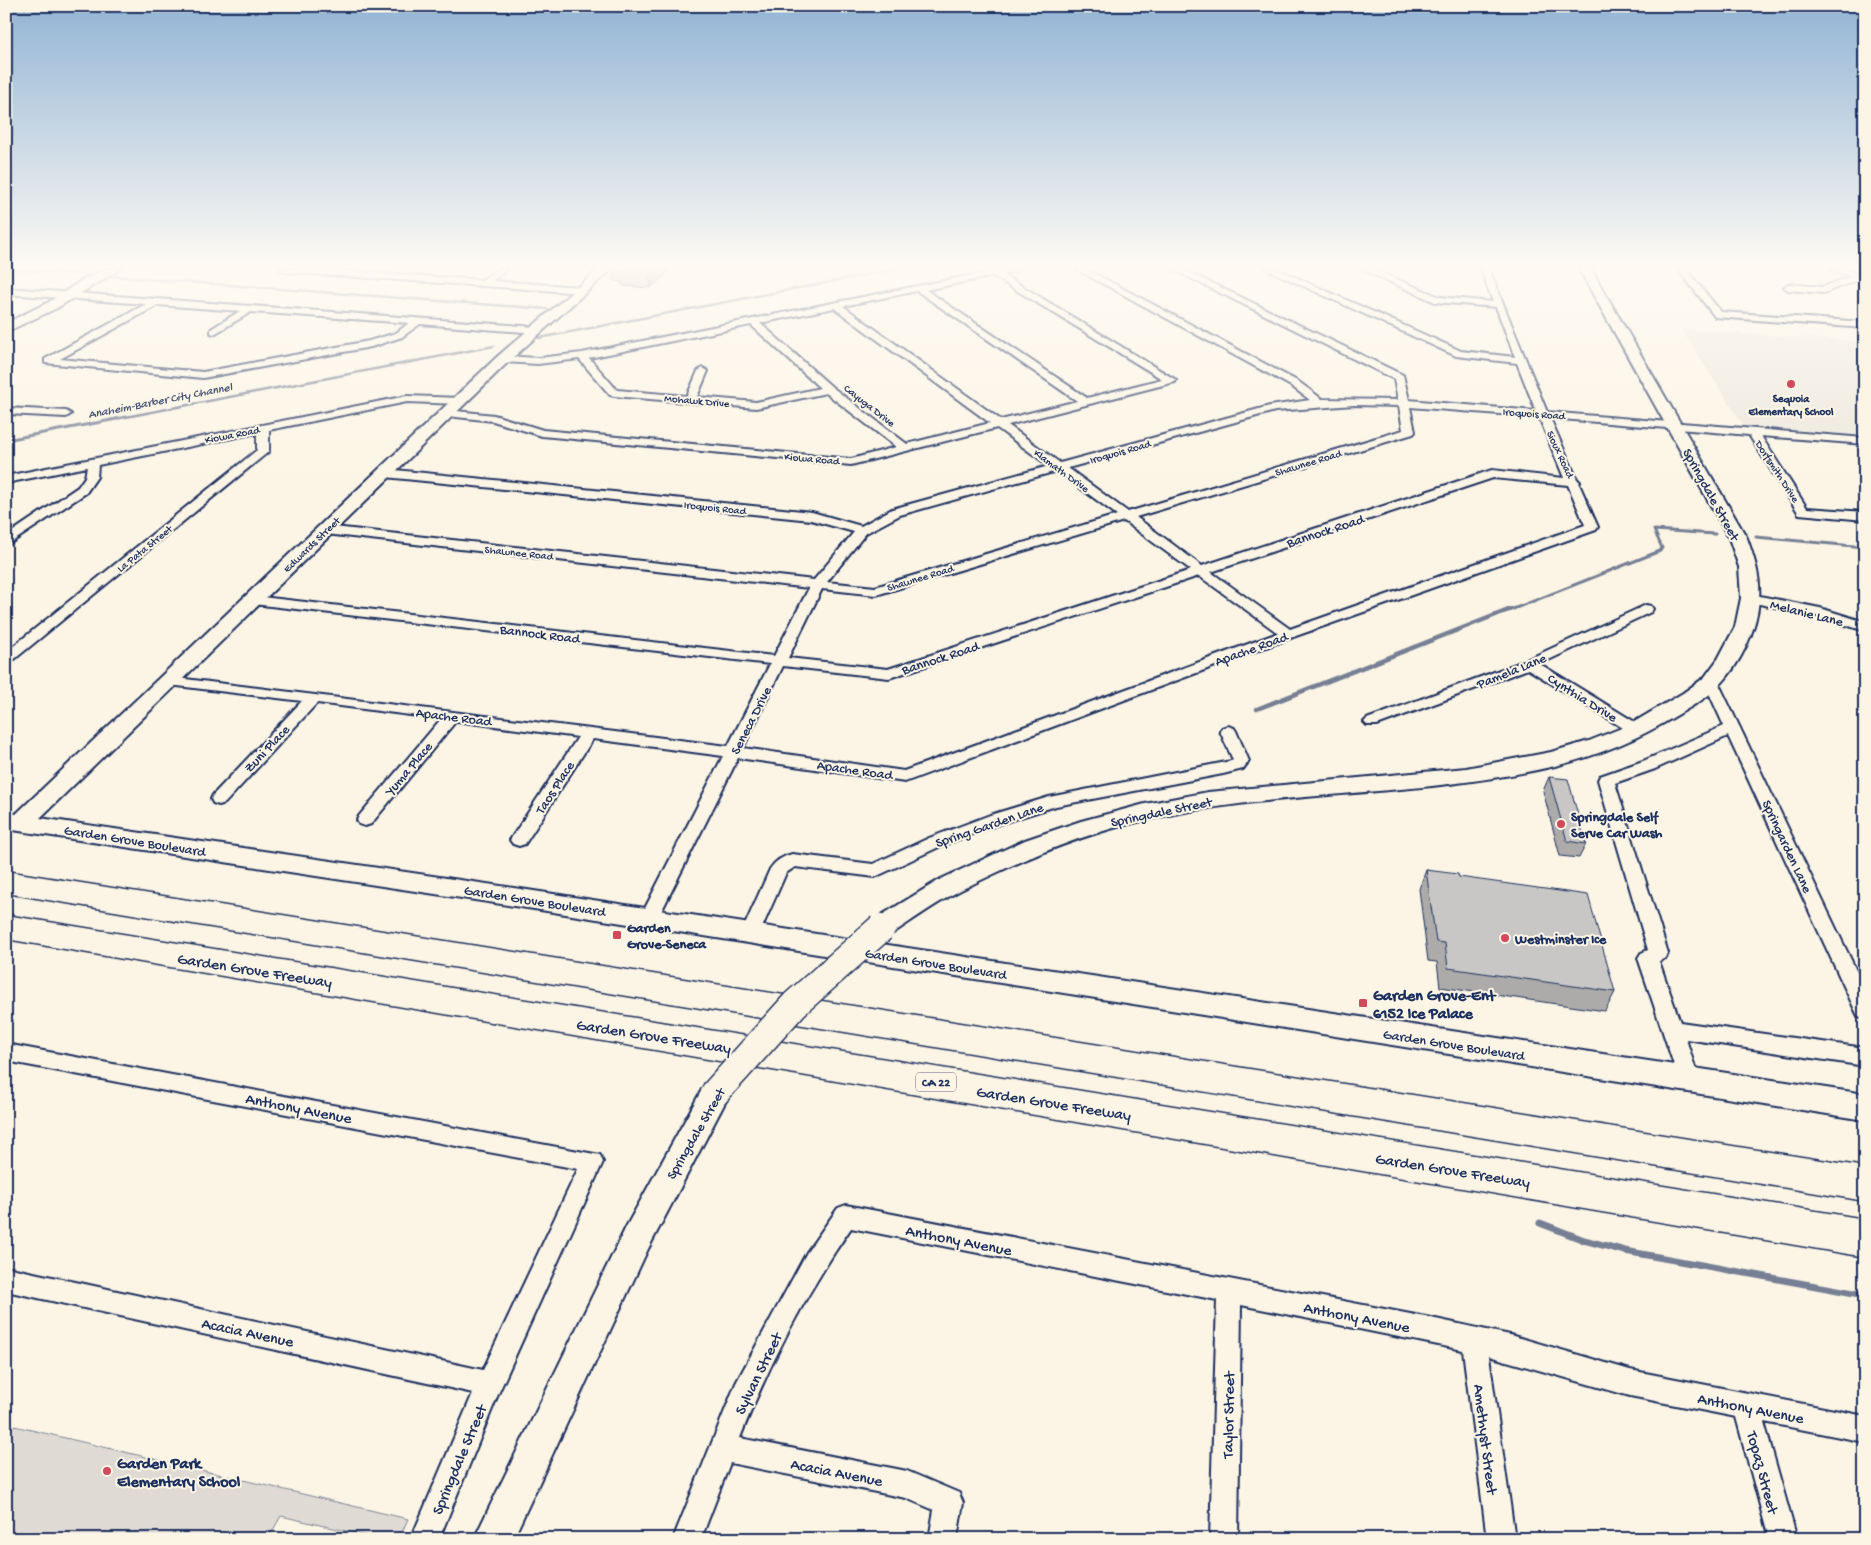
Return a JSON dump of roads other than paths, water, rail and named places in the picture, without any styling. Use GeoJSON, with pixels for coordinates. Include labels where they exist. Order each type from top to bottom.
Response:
{"type":"FeatureCollection","features":[{"type":"Feature","properties":{"kind":"highway"},"geometry":{"type":"LineString","coordinates":[[6,882],[1865,1184]]}},
{"type":"Feature","properties":{"kind":"highway","name":"Garden Grove Freeway"},"geometry":{"type":"LineString","coordinates":[[6,927],[1865,1238]]}},
{"type":"Feature","properties":{"kind":"main road","name":"Edwards Street"},"geometry":{"type":"LineString","coordinates":[[13,822],[169,681],[524,341]]}},
{"type":"Feature","properties":{"kind":"main road","name":"Springdale Street"},"geometry":{"type":"LineString","coordinates":[[493,1539],[638,1238],[715,1093],[795,1004],[881,928],[950,885],[1034,846],[1089,827],[1145,812],[1226,798],[1466,775],[1553,758],[1597,746],[1637,730],[1690,698],[1711,682],[1727,661],[1745,627],[1750,598],[1748,567],[1738,538],[1626,341]]}},
{"type":"Feature","properties":{"kind":"main road","name":"Garden Grove Boulevard"},"geometry":{"type":"LineString","coordinates":[[13,822],[649,918],[1865,1107]]}},
{"type":"Feature","properties":{"kind":"street"},"geometry":{"type":"LineString","coordinates":[[85,341],[49,361],[203,375],[380,341]]}},
{"type":"Feature","properties":{"kind":"street"},"geometry":{"type":"LineString","coordinates":[[503,359],[538,361],[582,356],[657,341]]}},
{"type":"Feature","properties":{"kind":"street","name":"Cayuga Drive"},"geometry":{"type":"LineString","coordinates":[[775,341],[828,389],[905,448]]}},
{"type":"Feature","properties":{"kind":"street","name":"Klamath Drive"},"geometry":{"type":"LineString","coordinates":[[886,341],[1288,634]]}},
{"type":"Feature","properties":{"kind":"street"},"geometry":{"type":"LineString","coordinates":[[996,341],[1086,402]]}},
{"type":"Feature","properties":{"kind":"street","name":"Kiowa Road"},"geometry":{"type":"LineString","coordinates":[[6,480],[407,399],[453,407],[542,433],[852,462],[1171,380],[1107,341]]}},
{"type":"Feature","properties":{"kind":"street"},"geometry":{"type":"LineString","coordinates":[[1215,341],[1295,384],[1318,401]]}},
{"type":"Feature","properties":{"kind":"street"},"geometry":{"type":"LineString","coordinates":[[1325,341],[1399,377],[1403,402]]}},
{"type":"Feature","properties":{"kind":"street"},"geometry":{"type":"LineString","coordinates":[[1430,341],[1459,354],[1523,360]]}},
{"type":"Feature","properties":{"kind":"street","name":"Sioux Road"},"geometry":{"type":"LineString","coordinates":[[1515,341],[1542,414],[1574,482],[1592,527]]}},
{"type":"Feature","properties":{"kind":"street","name":"Mohawk Drive"},"geometry":{"type":"LineString","coordinates":[[582,356],[614,393],[756,405],[828,389]]}},
{"type":"Feature","properties":{"kind":"street"},"geometry":{"type":"LineString","coordinates":[[691,399],[703,371]]}},
{"type":"Feature","properties":{"kind":"street","name":"Iroquois Road"},"geometry":{"type":"LineString","coordinates":[[384,473],[812,516],[862,530],[896,512],[1274,408],[1318,401],[1403,402],[1865,440]]}},
{"type":"Feature","properties":{"kind":"street","name":"Shawnee Road"},"geometry":{"type":"LineString","coordinates":[[325,530],[876,590],[1409,432],[1403,402]]}},
{"type":"Feature","properties":{"kind":"street"},"geometry":{"type":"LineString","coordinates":[[6,410],[66,414]]}},
{"type":"Feature","properties":{"kind":"street","name":"La Pata Street"},"geometry":{"type":"LineString","coordinates":[[6,659],[263,451],[263,428]]}},
{"type":"Feature","properties":{"kind":"street","name":"Dorfsmith Drive"},"geometry":{"type":"LineString","coordinates":[[1752,431],[1803,511],[1865,516]]}},
{"type":"Feature","properties":{"kind":"street"},"geometry":{"type":"LineString","coordinates":[[6,542],[82,490],[91,477],[92,462]]}},
{"type":"Feature","properties":{"kind":"street","name":"Bannock Road"},"geometry":{"type":"LineString","coordinates":[[253,600],[889,674],[1492,474],[1574,482]]}},
{"type":"Feature","properties":{"kind":"street","name":"Apache Road"},"geometry":{"type":"LineString","coordinates":[[169,681],[589,733],[905,777],[1288,634],[1592,527]]}},
{"type":"Feature","properties":{"kind":"street","name":"Seneca Drive"},"geometry":{"type":"LineString","coordinates":[[649,918],[817,585],[862,530]]}},
{"type":"Feature","properties":{"kind":"street","name":"Melanie Lane"},"geometry":{"type":"LineString","coordinates":[[1750,598],[1820,612],[1865,627]]}},
{"type":"Feature","properties":{"kind":"street","name":"Pamela Lane"},"geometry":{"type":"LineString","coordinates":[[1372,722],[1529,664],[1646,609]]}},
{"type":"Feature","properties":{"kind":"street","name":"Cynthia Drive"},"geometry":{"type":"LineString","coordinates":[[1529,664],[1637,730]]}},
{"type":"Feature","properties":{"kind":"street","name":"Springarden Lane"},"geometry":{"type":"LineString","coordinates":[[1711,682],[1865,1010]]}},
{"type":"Feature","properties":{"kind":"street","name":"Zuni Place"},"geometry":{"type":"LineString","coordinates":[[219,798],[314,698]]}},
{"type":"Feature","properties":{"kind":"street","name":"Yuma Place"},"geometry":{"type":"LineString","coordinates":[[365,820],[452,716]]}},
{"type":"Feature","properties":{"kind":"street"},"geometry":{"type":"LineString","coordinates":[[1689,1080],[1648,958],[1660,953],[1606,780],[1649,764],[1732,728]]}},
{"type":"Feature","properties":{"kind":"street","name":"Spring Garden Lane"},"geometry":{"type":"LineString","coordinates":[[750,934],[779,869],[792,860],[875,871],[935,842],[996,819],[1055,801],[1237,765],[1241,761],[1228,731]]}},
{"type":"Feature","properties":{"kind":"street","name":"Taos Place"},"geometry":{"type":"LineString","coordinates":[[520,840],[589,733]]}},
{"type":"Feature","properties":{"kind":"street"},"geometry":{"type":"LineString","coordinates":[[1672,1029],[1865,1057]]}},
{"type":"Feature","properties":{"kind":"street","name":"Anthony Avenue"},"geometry":{"type":"LineString","coordinates":[[6,1052],[592,1162]]}},
{"type":"Feature","properties":{"kind":"street","name":"Springdale Street"},"geometry":{"type":"LineString","coordinates":[[425,1539],[490,1384],[592,1162]]}},
{"type":"Feature","properties":{"kind":"street","name":"Anthony Avenue"},"geometry":{"type":"LineString","coordinates":[[846,1216],[1474,1340],[1510,1348],[1630,1383],[1865,1428]]}},
{"type":"Feature","properties":{"kind":"street","name":"Sylvan Street"},"geometry":{"type":"LineString","coordinates":[[687,1539],[745,1392],[815,1260],[846,1216]]}},
{"type":"Feature","properties":{"kind":"street","name":"Acacia Avenue"},"geometry":{"type":"LineString","coordinates":[[6,1279],[490,1384]]}},
{"type":"Feature","properties":{"kind":"street","name":"Taylor Street"},"geometry":{"type":"LineString","coordinates":[[1224,1539],[1229,1291]]}},
{"type":"Feature","properties":{"kind":"street","name":"Amethyst Street"},"geometry":{"type":"LineString","coordinates":[[1474,1340],[1500,1539]]}},
{"type":"Feature","properties":{"kind":"street","name":"Topaz Street"},"geometry":{"type":"LineString","coordinates":[[1746,1406],[1783,1539]]}},
{"type":"Feature","properties":{"kind":"street","name":"Acacia Avenue"},"geometry":{"type":"LineString","coordinates":[[722,1448],[907,1484],[949,1503],[943,1539]]}},
{"type":"Feature","properties":{"kind":"waterway","name":"Anaheim-Barber City Channel"},"geometry":{"type":"LineString","coordinates":[[110,420],[494,346]]}},
{"type":"Feature","properties":{"kind":"waterway","name":"Anaheim-Barber City Channel"},"geometry":{"type":"LineString","coordinates":[[6,440],[117,419]]}},
{"type":"Feature","properties":{"kind":"waterway"},"geometry":{"type":"LineString","coordinates":[[1508,611],[1660,551],[1662,548],[1654,530],[1715,534]]}},
{"type":"Feature","properties":{"kind":"waterway"},"geometry":{"type":"LineString","coordinates":[[1756,537],[1865,547]]}},
{"type":"Feature","properties":{"kind":"waterway"},"geometry":{"type":"LineString","coordinates":[[1257,709],[1511,609]]}},
{"type":"Feature","properties":{"kind":"waterway"},"geometry":{"type":"LineString","coordinates":[[1540,1223],[1584,1240],[1625,1251],[1865,1295]]}},
{"type":"Feature","properties":{"kind":"place","name":"Sequoia Elementary School"},"geometry":{"type":"Point","coordinates":[1791,384]}},
{"type":"Feature","properties":{"kind":"place","name":"Springdale Self Serve Car Wash"},"geometry":{"type":"Point","coordinates":[1561,824]}},
{"type":"Feature","properties":{"kind":"place","name":"Garden Grove-Seneca"},"geometry":{"type":"Point","coordinates":[617,935]}},
{"type":"Feature","properties":{"kind":"place","name":"Westminster Ice"},"geometry":{"type":"Point","coordinates":[1505,938]}},
{"type":"Feature","properties":{"kind":"place","name":"Garden Grove-Ent 6152 Ice Palace"},"geometry":{"type":"Point","coordinates":[1363,1003]}},
{"type":"Feature","properties":{"kind":"place","name":"Garden Park Elementary School"},"geometry":{"type":"Point","coordinates":[107,1471]}}]}
